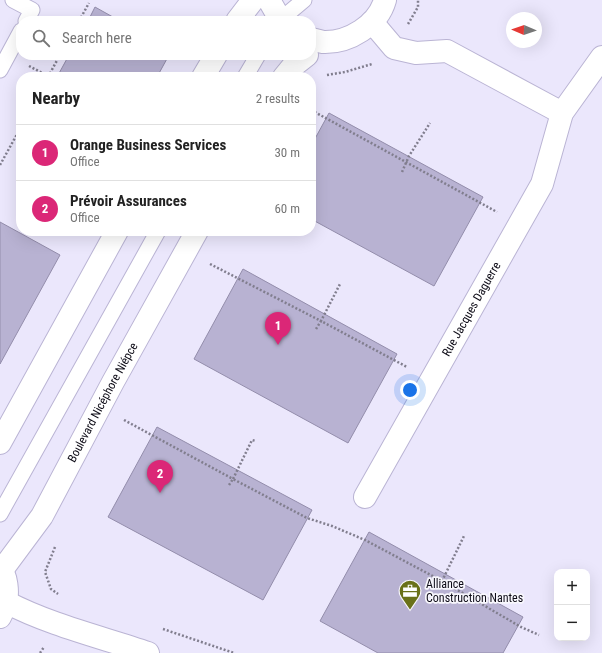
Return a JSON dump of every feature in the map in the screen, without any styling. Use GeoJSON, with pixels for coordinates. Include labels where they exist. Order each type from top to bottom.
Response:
{"type":"FeatureCollection","features":[{"type":"Feature","properties":{"kind":"street"},"geometry":{"type":"LineString","coordinates":[[241,16],[253,0]]}},
{"type":"Feature","properties":{"kind":"street"},"geometry":{"type":"LineString","coordinates":[[269,0],[277,16]]}},
{"type":"Feature","properties":{"kind":"street"},"geometry":{"type":"LineString","coordinates":[[316,46],[350,37],[362,31],[379,13],[385,0]]}},
{"type":"Feature","properties":{"kind":"street"},"geometry":{"type":"LineString","coordinates":[[372,22],[394,48],[416,53],[447,51],[562,113]]}},
{"type":"Feature","properties":{"kind":"street","name":"Rue Jacques Daguerre"},"geometry":{"type":"LineString","coordinates":[[365,497],[542,184],[562,113],[602,57]]}},
{"type":"Feature","properties":{"kind":"street"},"geometry":{"type":"LineString","coordinates":[[206,72],[213,60]]}},
{"type":"Feature","properties":{"kind":"street"},"geometry":{"type":"LineString","coordinates":[[288,72],[299,60]]}},
{"type":"Feature","properties":{"kind":"street"},"geometry":{"type":"LineString","coordinates":[[0,443],[114,236]]}},
{"type":"Feature","properties":{"kind":"street","name":"Boulevard Nicéphore Niépce"},"geometry":{"type":"LineString","coordinates":[[1,569],[42,516],[113,382],[194,236]]}},
{"type":"Feature","properties":{"kind":"street"},"geometry":{"type":"LineString","coordinates":[[1,569],[7,586],[3,610],[23,611],[148,653]]}},
{"type":"Feature","properties":{"kind":"lane"},"geometry":{"type":"LineString","coordinates":[[13,0],[32,10],[29,16]]}},
{"type":"Feature","properties":{"kind":"lane"},"geometry":{"type":"LineString","coordinates":[[286,16],[304,0]]}},
{"type":"Feature","properties":{"kind":"lane"},"geometry":{"type":"LineString","coordinates":[[0,70],[16,40]]}},
{"type":"Feature","properties":{"kind":"lane"},"geometry":{"type":"LineString","coordinates":[[248,72],[255,60]]}},
{"type":"Feature","properties":{"kind":"lane"},"geometry":{"type":"LineString","coordinates":[[0,514],[155,236]]}},
{"type":"Feature","properties":{"kind":"path"},"geometry":{"type":"LineString","coordinates":[[82,16],[90,3]]}},
{"type":"Feature","properties":{"kind":"path"},"geometry":{"type":"LineString","coordinates":[[51,72],[57,60]]}},
{"type":"Feature","properties":{"kind":"path"},"geometry":{"type":"LineString","coordinates":[[316,113],[519,224]]}},
{"type":"Feature","properties":{"kind":"path"},"geometry":{"type":"LineString","coordinates":[[402,172],[430,123]]}},
{"type":"Feature","properties":{"kind":"path"},"geometry":{"type":"LineString","coordinates":[[0,165],[16,136]]}},
{"type":"Feature","properties":{"kind":"path"},"geometry":{"type":"LineString","coordinates":[[204,261],[431,380]]}},
{"type":"Feature","properties":{"kind":"path"},"geometry":{"type":"LineString","coordinates":[[316,329],[340,284]]}},
{"type":"Feature","properties":{"kind":"path"},"geometry":{"type":"LineString","coordinates":[[120,417],[307,518],[332,526],[365,540],[442,581],[521,627],[539,635]]}},
{"type":"Feature","properties":{"kind":"path"},"geometry":{"type":"LineString","coordinates":[[229,485],[252,440],[256,441]]}},
{"type":"Feature","properties":{"kind":"path"},"geometry":{"type":"LineString","coordinates":[[438,589],[464,536]]}},
{"type":"Feature","properties":{"kind":"path"},"geometry":{"type":"LineString","coordinates":[[55,546],[45,572],[51,589],[60,595]]}},
{"type":"Feature","properties":{"kind":"building"},"geometry":{"type":"Polygon","coordinates":[[[95,7],[111,16],[90,16],[95,7]]]}},
{"type":"Feature","properties":{"kind":"building"},"geometry":{"type":"Polygon","coordinates":[[[66,60],[166,60],[160,72],[60,72],[66,60]]]}},
{"type":"Feature","properties":{"kind":"building"},"geometry":{"type":"Polygon","coordinates":[[[329,113],[483,197],[434,286],[316,222],[316,137],[329,113]]]}},
{"type":"Feature","properties":{"kind":"building"},"geometry":{"type":"Polygon","coordinates":[[[0,222],[16,231],[16,236],[25,236],[60,255],[0,364],[0,222]]]}},
{"type":"Feature","properties":{"kind":"building"},"geometry":{"type":"Polygon","coordinates":[[[243,269],[397,354],[348,443],[194,359],[243,269]]]}},
{"type":"Feature","properties":{"kind":"building"},"geometry":{"type":"Polygon","coordinates":[[[157,427],[312,510],[263,600],[108,517],[157,427]]]}},
{"type":"Feature","properties":{"kind":"building"},"geometry":{"type":"Polygon","coordinates":[[[369,532],[523,617],[503,653],[378,653],[320,621],[369,532]]]}},
{"type":"Feature","properties":{"kind":"place","name":"Orange Business Services"},"geometry":{"type":"Point","coordinates":[278,345]}},
{"type":"Feature","properties":{"kind":"place","name":"Prévoir Assurances"},"geometry":{"type":"Point","coordinates":[160,493]}},
{"type":"Feature","properties":{"kind":"place","name":"Alliance Construction Nantes"},"geometry":{"type":"Point","coordinates":[410,610]}}]}
